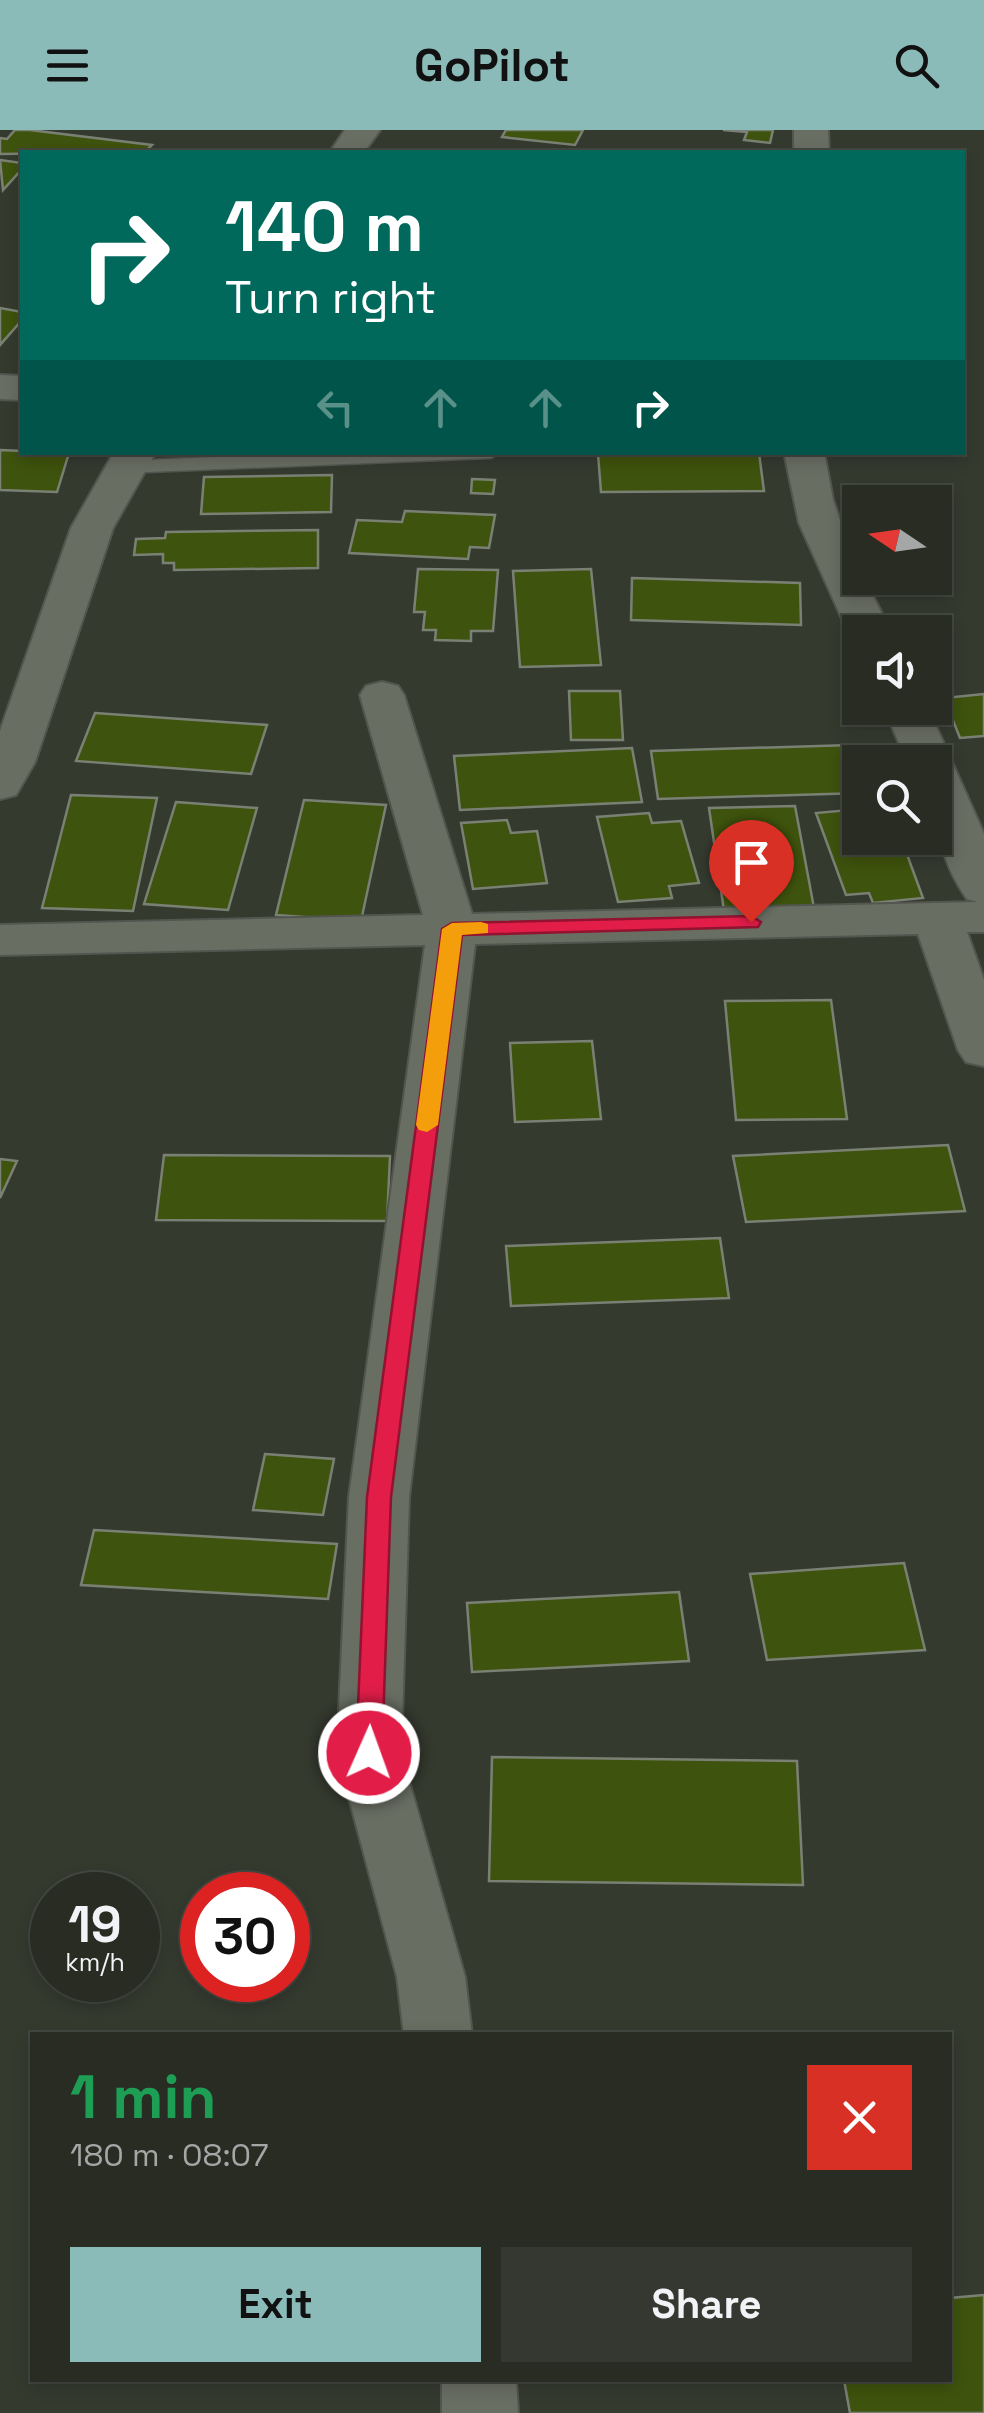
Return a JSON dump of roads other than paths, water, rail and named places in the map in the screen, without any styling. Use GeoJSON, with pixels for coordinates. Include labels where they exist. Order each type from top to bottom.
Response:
{"type":"FeatureCollection","features":[{"type":"Feature","properties":{"kind":"street"},"geometry":{"type":"LineString","coordinates":[[804,455],[807,486],[832,557],[861,615]]}},
{"type":"Feature","properties":{"kind":"street"},"geometry":{"type":"LineString","coordinates":[[0,784],[12,762],[92,528],[130,460]]}},
{"type":"Feature","properties":{"kind":"street"},"geometry":{"type":"LineString","coordinates":[[382,695],[452,929],[379,1497],[369,1753],[431,1977],[438,2032]]}},
{"type":"Feature","properties":{"kind":"street"},"geometry":{"type":"LineString","coordinates":[[952,814],[984,889]]}},
{"type":"Feature","properties":{"kind":"street"},"geometry":{"type":"LineString","coordinates":[[0,940],[961,917],[984,1050]]}},
{"type":"Feature","properties":{"kind":"street"},"geometry":{"type":"LineString","coordinates":[[479,2382],[480,2413]]}},
{"type":"Feature","properties":{"kind":"lane"},"geometry":{"type":"LineString","coordinates":[[130,460],[356,455]]}}]}
